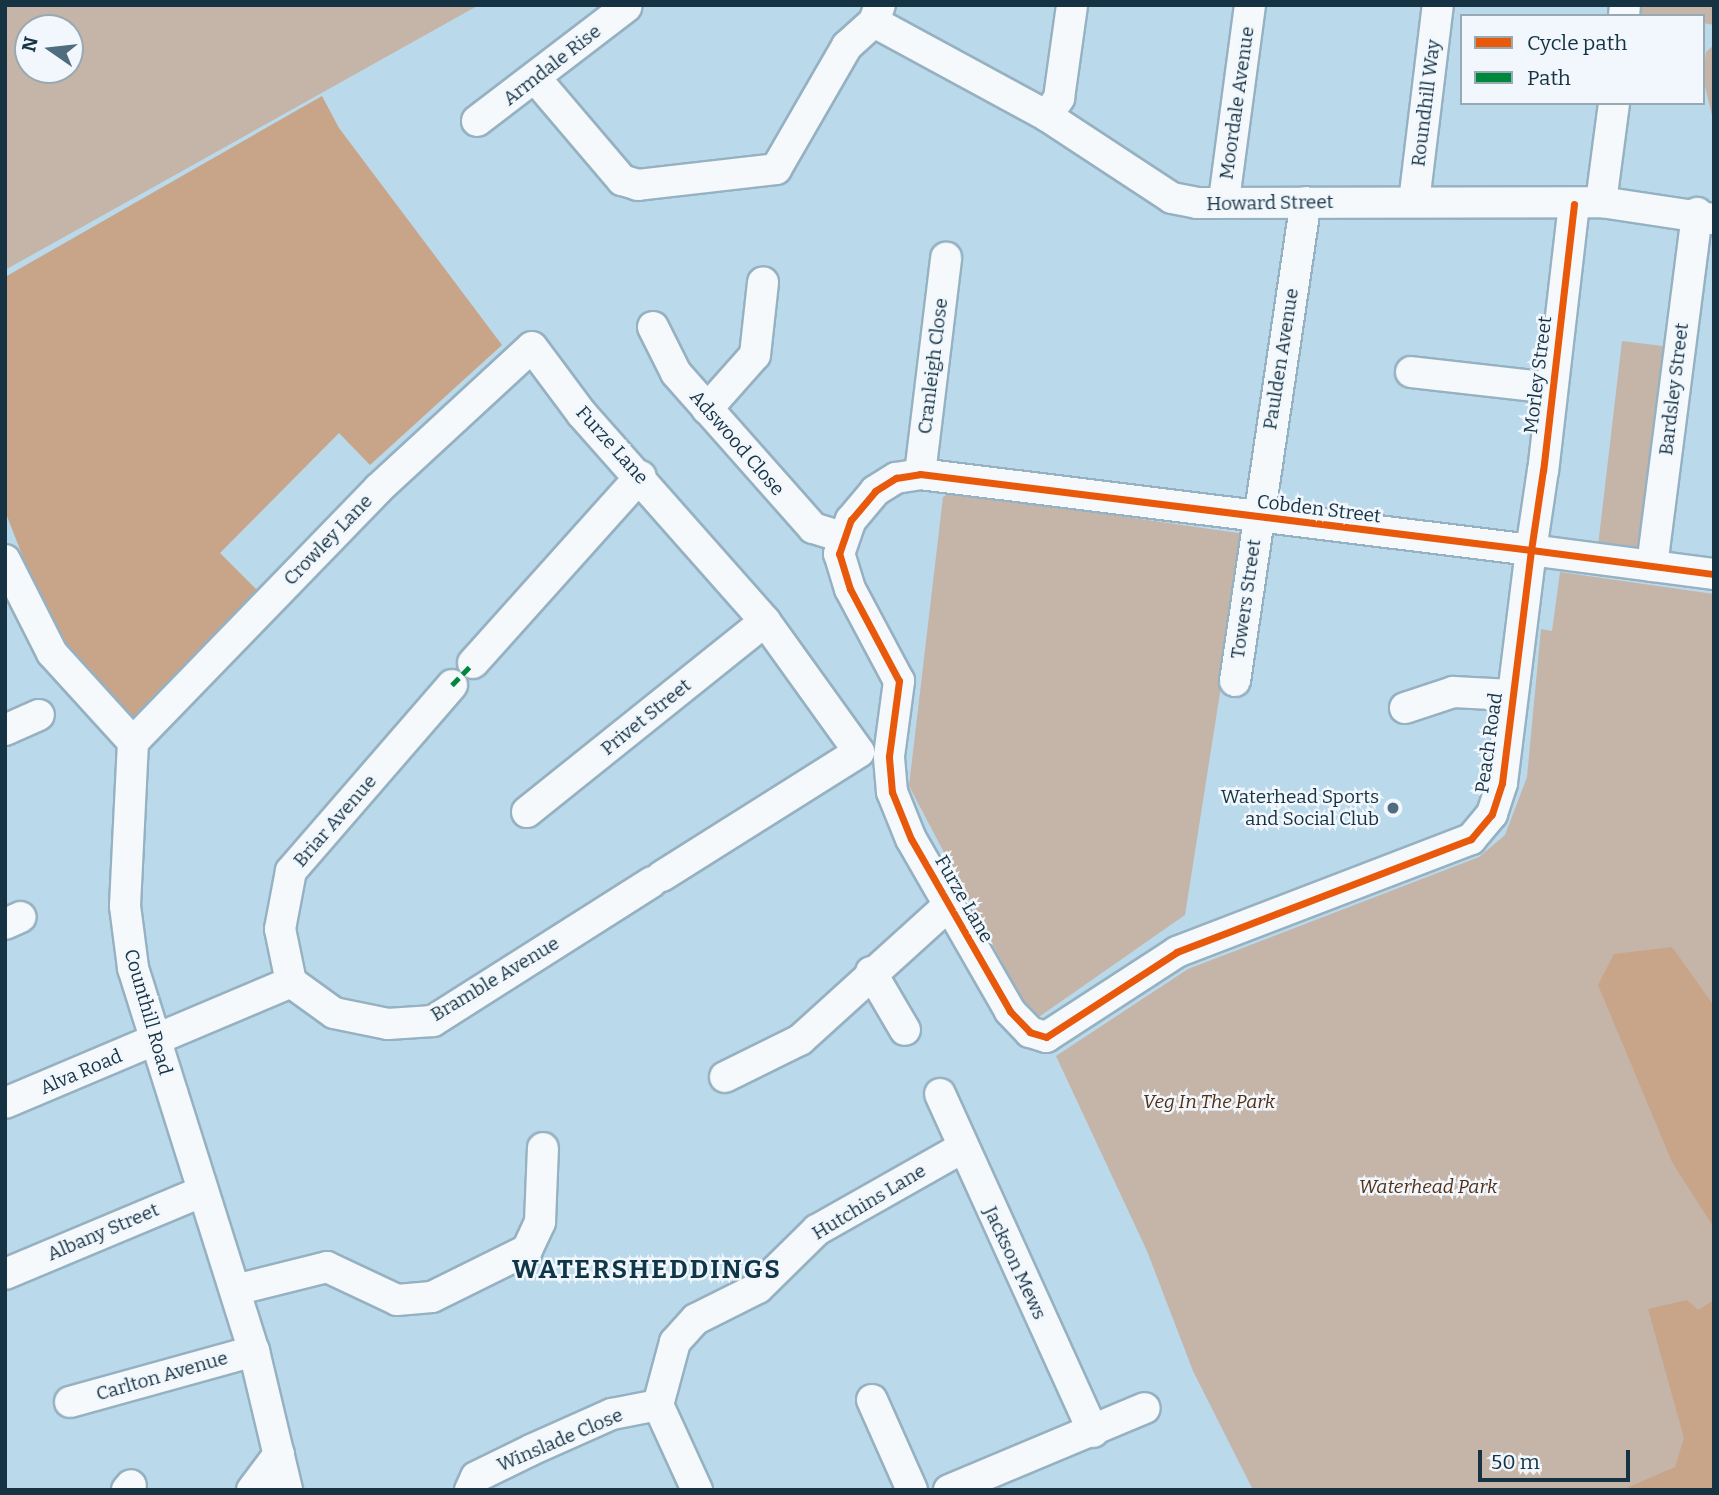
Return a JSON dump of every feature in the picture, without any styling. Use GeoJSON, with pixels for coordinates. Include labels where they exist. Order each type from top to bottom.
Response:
{"type":"FeatureCollection","features":[{"type":"Feature","properties":{"kind":"street"},"geometry":{"type":"LineString","coordinates":[[1048,116],[1059,98],[1072,5]]}},
{"type":"Feature","properties":{"kind":"street","name":"Moordale Avenue"},"geometry":{"type":"LineString","coordinates":[[1224,200],[1250,5]]}},
{"type":"Feature","properties":{"kind":"street","name":"Roundhill Way"},"geometry":{"type":"LineString","coordinates":[[1413,202],[1438,5]]}},
{"type":"Feature","properties":{"kind":"street","name":"Armdale Rise"},"geometry":{"type":"LineString","coordinates":[[477,121],[536,79],[626,7]]}},
{"type":"Feature","properties":{"kind":"street"},"geometry":{"type":"LineString","coordinates":[[536,79],[622,180],[638,185],[776,169],[848,46],[877,13]]}},
{"type":"Feature","properties":{"kind":"street","name":"Howard Street"},"geometry":{"type":"LineString","coordinates":[[877,13],[1048,116],[1172,198],[1197,203],[1224,200],[1588,203],[1705,216]]}},
{"type":"Feature","properties":{"kind":"street","name":"Morley Street"},"geometry":{"type":"LineString","coordinates":[[1531,550],[1551,388],[1588,203],[1613,105]]}},
{"type":"Feature","properties":{"kind":"street","name":"Paulden Avenue"},"geometry":{"type":"LineString","coordinates":[[1258,517],[1306,202]]}},
{"type":"Feature","properties":{"kind":"street","name":"Bardsley Street"},"geometry":{"type":"LineString","coordinates":[[1652,566],[1705,216]]}},
{"type":"Feature","properties":{"kind":"street","name":"Cranleigh Close"},"geometry":{"type":"LineString","coordinates":[[920,474],[946,258]]}},
{"type":"Feature","properties":{"kind":"street"},"geometry":{"type":"LineString","coordinates":[[707,409],[755,355],[763,282]]}},
{"type":"Feature","properties":{"kind":"street","name":"Adswood Close"},"geometry":{"type":"LineString","coordinates":[[653,327],[676,373],[813,528],[842,537]]}},
{"type":"Feature","properties":{"kind":"street","name":"Furze Lane"},"geometry":{"type":"LineString","coordinates":[[532,347],[582,414],[641,476],[765,621],[859,752]]}},
{"type":"Feature","properties":{"kind":"street","name":"Crowley Lane"},"geometry":{"type":"LineString","coordinates":[[133,742],[378,489],[532,347]]}},
{"type":"Feature","properties":{"kind":"street"},"geometry":{"type":"LineString","coordinates":[[1411,372],[1551,388]]}},
{"type":"Feature","properties":{"kind":"street"},"geometry":{"type":"LineString","coordinates":[[842,537],[875,491],[896,478],[920,474]]}},
{"type":"Feature","properties":{"kind":"street","name":"Cobden Street"},"geometry":{"type":"LineString","coordinates":[[920,474],[1714,573]]}},
{"type":"Feature","properties":{"kind":"street"},"geometry":{"type":"LineString","coordinates":[[473,663],[641,476]]}},
{"type":"Feature","properties":{"kind":"street","name":"Towers Street"},"geometry":{"type":"LineString","coordinates":[[1235,681],[1258,517]]}},
{"type":"Feature","properties":{"kind":"street","name":"Furze Lane"},"geometry":{"type":"LineString","coordinates":[[842,537],[841,569],[899,681],[889,757],[891,792],[906,828],[1010,1011],[1030,1032],[1046,1037]]}},
{"type":"Feature","properties":{"kind":"street","name":"Peach Road"},"geometry":{"type":"LineString","coordinates":[[1046,1037],[1177,952],[1471,839],[1492,814],[1499,795],[1531,550]]}},
{"type":"Feature","properties":{"kind":"street"},"geometry":{"type":"LineString","coordinates":[[5,560],[52,653],[133,742]]}},
{"type":"Feature","properties":{"kind":"street","name":"Privet Street"},"geometry":{"type":"LineString","coordinates":[[527,812],[765,621]]}},
{"type":"Feature","properties":{"kind":"street","name":"Briar Avenue"},"geometry":{"type":"LineString","coordinates":[[291,982],[280,929],[291,871],[452,685]]}},
{"type":"Feature","properties":{"kind":"street"},"geometry":{"type":"LineString","coordinates":[[1405,708],[1454,692],[1512,695]]}},
{"type":"Feature","properties":{"kind":"street"},"geometry":{"type":"LineString","coordinates":[[5,730],[40,715]]}},
{"type":"Feature","properties":{"kind":"street","name":"Counthill Road"},"geometry":{"type":"LineString","coordinates":[[133,742],[126,935],[201,1192],[254,1351],[287,1490]]}},
{"type":"Feature","properties":{"kind":"street","name":"Bramble Avenue"},"geometry":{"type":"LineString","coordinates":[[291,982],[334,1013],[388,1024],[433,1021],[859,752]]}},
{"type":"Feature","properties":{"kind":"street"},"geometry":{"type":"LineString","coordinates":[[725,1077],[800,1040],[871,972],[950,905]]}},
{"type":"Feature","properties":{"kind":"street"},"geometry":{"type":"LineString","coordinates":[[871,972],[905,1030]]}},
{"type":"Feature","properties":{"kind":"street","name":"Alva Road"},"geometry":{"type":"LineString","coordinates":[[5,1103],[291,982]]}},
{"type":"Feature","properties":{"kind":"street","name":"Jackson Mews"},"geometry":{"type":"LineString","coordinates":[[940,1094],[962,1148],[1093,1432]]}},
{"type":"Feature","properties":{"kind":"street"},"geometry":{"type":"LineString","coordinates":[[235,1290],[327,1266],[397,1300],[432,1297],[527,1250],[540,1222],[544,1148]]}},
{"type":"Feature","properties":{"kind":"street","name":"Hutchins Lane"},"geometry":{"type":"LineString","coordinates":[[658,1405],[675,1342],[696,1319],[758,1287],[817,1230],[962,1148]]}},
{"type":"Feature","properties":{"kind":"street","name":"Albany Street"},"geometry":{"type":"LineString","coordinates":[[5,1274],[201,1192]]}},
{"type":"Feature","properties":{"kind":"street","name":"Carlton Avenue"},"geometry":{"type":"LineString","coordinates":[[70,1402],[254,1351]]}},
{"type":"Feature","properties":{"kind":"street"},"geometry":{"type":"LineString","coordinates":[[872,1399],[912,1490]]}},
{"type":"Feature","properties":{"kind":"street"},"geometry":{"type":"LineString","coordinates":[[658,1405],[697,1490]]}},
{"type":"Feature","properties":{"kind":"street","name":"Winslade Close"},"geometry":{"type":"LineString","coordinates":[[470,1490],[477,1477],[543,1445],[612,1415],[658,1405]]}},
{"type":"Feature","properties":{"kind":"street"},"geometry":{"type":"LineString","coordinates":[[949,1490],[1145,1408]]}},
{"type":"Feature","properties":{"kind":"street"},"geometry":{"type":"LineString","coordinates":[[252,1490],[279,1454]]}},
{"type":"Feature","properties":{"kind":"green space"},"geometry":{"type":"Polygon","coordinates":[[[5,5],[479,5],[5,270],[5,5]]]}},
{"type":"Feature","properties":{"kind":"green space"},"geometry":{"type":"Polygon","coordinates":[[[1641,5],[1714,5],[1714,25],[1705,23],[1705,14],[1642,14],[1641,5]]]}},
{"type":"Feature","properties":{"kind":"green space"},"geometry":{"type":"Polygon","coordinates":[[[1714,45],[1714,124],[1705,86],[1706,52],[1714,45]]]}},
{"type":"Feature","properties":{"kind":"green space"},"geometry":{"type":"Polygon","coordinates":[[[1622,341],[1663,346],[1639,551],[1598,546],[1622,341]]]}},
{"type":"Feature","properties":{"kind":"green space"},"geometry":{"type":"Polygon","coordinates":[[[952,492],[1245,534],[1185,915],[1033,1021],[909,786],[943,497],[952,492]]]}},
{"type":"Feature","properties":{"kind":"green space","name":"Waterhead Park"},"geometry":{"type":"Polygon","coordinates":[[[1560,572],[1714,594],[1714,1490],[1253,1490],[1193,1371],[1147,1251],[1056,1056],[1188,969],[1479,857],[1505,835],[1527,777],[1541,629],[1552,631],[1560,572]]]}},
{"type":"Feature","properties":{"kind":"shaded area"},"geometry":{"type":"Polygon","coordinates":[[[322,96],[339,128],[502,345],[370,465],[339,433],[220,553],[259,592],[141,723],[95,685],[45,614],[5,511],[5,277],[322,96]]]}},
{"type":"Feature","properties":{"kind":"shaded area"},"geometry":{"type":"Polygon","coordinates":[[[1672,947],[1714,1006],[1714,1228],[1672,1162],[1598,985],[1614,954],[1672,947]]]}},
{"type":"Feature","properties":{"kind":"shaded area"},"geometry":{"type":"Polygon","coordinates":[[[1687,1300],[1698,1310],[1714,1300],[1714,1490],[1622,1490],[1675,1467],[1684,1438],[1648,1309],[1687,1300]]]}},
{"type":"Feature","properties":{"kind":"marked path"},"geometry":{"type":"LineString","coordinates":[[452,685],[473,663]]}},
{"type":"Feature","properties":{"kind":"cycle path"},"geometry":{"type":"LineString","coordinates":[[1574,204],[1543,470],[1531,550],[1502,783],[1492,814],[1471,839],[1177,952],[1046,1037],[1030,1032],[1010,1011],[911,839],[892,792],[889,756],[899,681],[850,589],[839,554],[851,520],[875,491],[896,478],[920,474],[1531,550],[1714,574]]}},
{"type":"Feature","properties":{"kind":"place","name":"Waterhead Sports and Social Club"},"geometry":{"type":"Point","coordinates":[1393,808]}},
{"type":"Feature","properties":{"kind":"district","name":"WATERSHEDDINGS"},"geometry":{"type":"Point","coordinates":[647,1270]}},
{"type":"Feature","properties":{"kind":"park label","name":"Veg In The Park"},"geometry":{"type":"Point","coordinates":[1209,1102]}}]}
